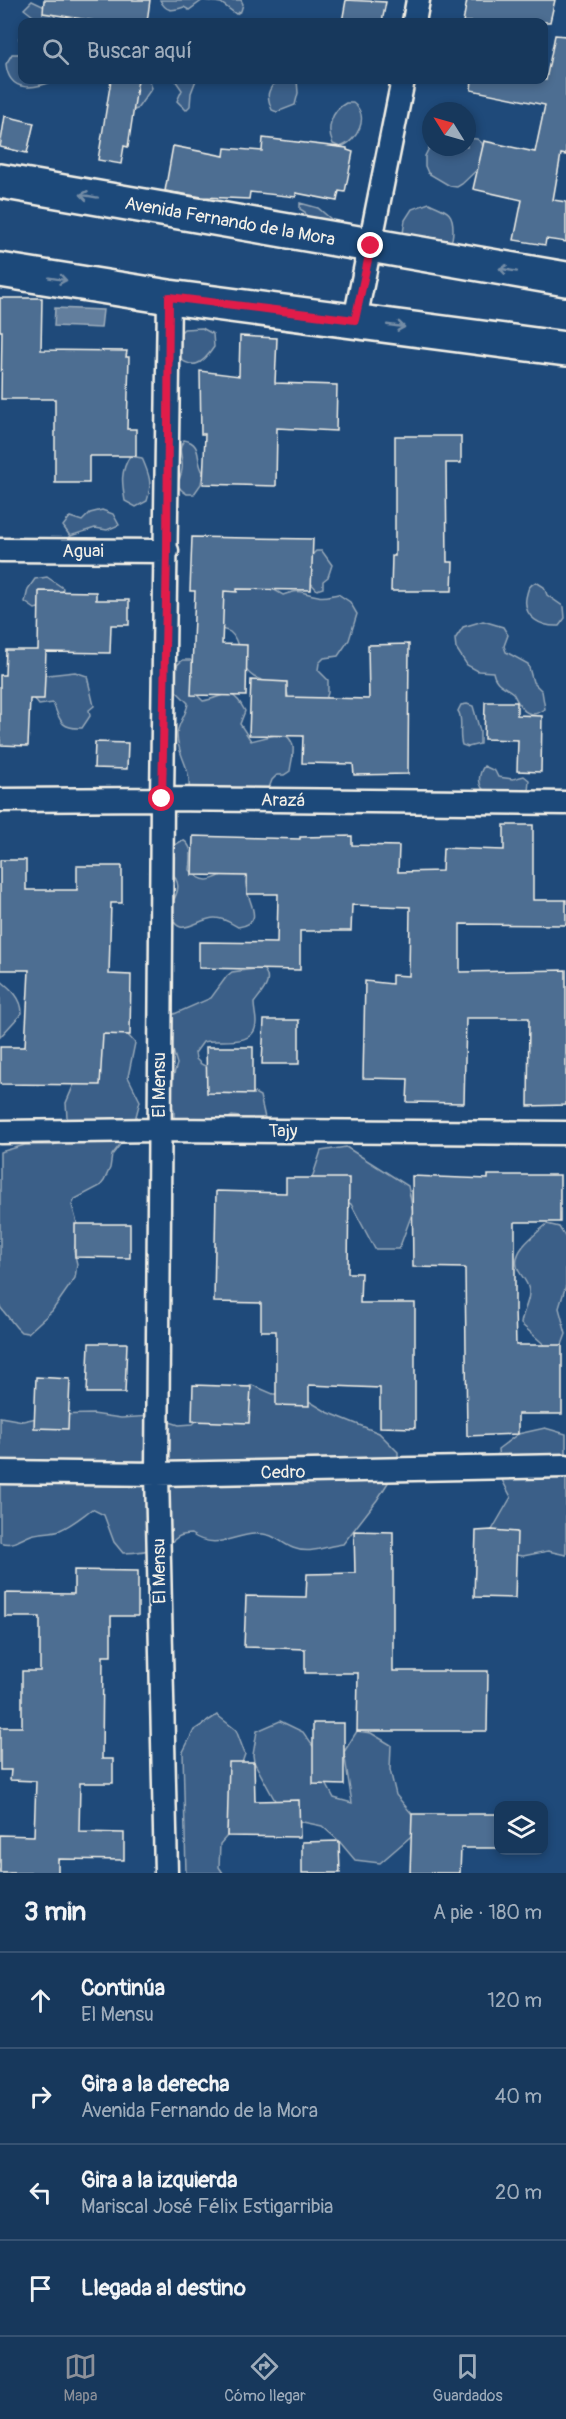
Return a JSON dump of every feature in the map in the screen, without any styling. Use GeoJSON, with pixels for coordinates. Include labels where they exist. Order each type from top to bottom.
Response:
{"type":"FeatureCollection","features":[{"type":"Feature","properties":{"kind":"main road","name":"Avenida Fernando de la Mora"},"geometry":{"type":"LineString","coordinates":[[0,181],[566,279]]}},
{"type":"Feature","properties":{"kind":"main road"},"geometry":{"type":"LineString","coordinates":[[0,270],[169,297],[566,349]]}},
{"type":"Feature","properties":{"kind":"street"},"geometry":{"type":"LineString","coordinates":[[415,18],[418,0]]}},
{"type":"Feature","properties":{"kind":"street"},"geometry":{"type":"LineString","coordinates":[[355,320],[402,84]]}},
{"type":"Feature","properties":{"kind":"street","name":"El Mensu"},"geometry":{"type":"LineString","coordinates":[[166,1873],[157,1474],[162,799],[169,297]]}},
{"type":"Feature","properties":{"kind":"street","name":"Aguai"},"geometry":{"type":"LineString","coordinates":[[0,550],[167,551]]}},
{"type":"Feature","properties":{"kind":"street","name":"Arazá"},"geometry":{"type":"LineString","coordinates":[[0,800],[162,799],[566,803]]}},
{"type":"Feature","properties":{"kind":"street","name":"Tajy"},"geometry":{"type":"LineString","coordinates":[[0,1132],[159,1130],[566,1133]]}},
{"type":"Feature","properties":{"kind":"street","name":"Cedro"},"geometry":{"type":"LineString","coordinates":[[0,1472],[157,1474],[566,1466]]}},
{"type":"Feature","properties":{"kind":"shaded area"},"geometry":{"type":"Polygon","coordinates":[[[160,0],[203,0],[189,10],[184,7],[170,10],[160,0]]]}},
{"type":"Feature","properties":{"kind":"shaded area"},"geometry":{"type":"Polygon","coordinates":[[[203,0],[241,0],[243,4],[241,11],[236,14],[221,3],[203,0]]]}},
{"type":"Feature","properties":{"kind":"shaded area"},"geometry":{"type":"Polygon","coordinates":[[[32,1],[49,9],[56,18],[33,18],[24,9],[32,1]]]}},
{"type":"Feature","properties":{"kind":"shaded area"},"geometry":{"type":"Polygon","coordinates":[[[12,54],[18,54],[18,84],[45,84],[24,87],[18,85],[12,80],[6,64],[12,54]]]}},
{"type":"Feature","properties":{"kind":"shaded area"},"geometry":{"type":"Polygon","coordinates":[[[119,84],[150,84],[152,88],[137,109],[128,112],[118,92],[119,84]]]}},
{"type":"Feature","properties":{"kind":"shaded area"},"geometry":{"type":"Polygon","coordinates":[[[178,84],[194,84],[190,106],[186,110],[177,101],[182,90],[178,84]]]}},
{"type":"Feature","properties":{"kind":"shaded area"},"geometry":{"type":"Polygon","coordinates":[[[274,84],[297,84],[295,105],[277,112],[272,110],[268,97],[274,84]]]}},
{"type":"Feature","properties":{"kind":"shaded area"},"geometry":{"type":"Polygon","coordinates":[[[346,103],[353,103],[358,108],[361,121],[360,128],[352,140],[340,147],[333,144],[330,127],[333,116],[346,103]]]}},
{"type":"Feature","properties":{"kind":"shaded area"},"geometry":{"type":"Polygon","coordinates":[[[476,139],[482,143],[486,161],[457,187],[450,186],[428,173],[425,156],[476,156],[476,139]]]}},
{"type":"Feature","properties":{"kind":"shaded area"},"geometry":{"type":"Polygon","coordinates":[[[300,203],[318,208],[331,219],[330,225],[307,218],[305,212],[300,209],[300,203]]]}},
{"type":"Feature","properties":{"kind":"shaded area"},"geometry":{"type":"Polygon","coordinates":[[[429,203],[447,212],[452,218],[453,233],[450,244],[402,240],[405,220],[412,209],[429,203]]]}},
{"type":"Feature","properties":{"kind":"shaded area"},"geometry":{"type":"Polygon","coordinates":[[[55,308],[103,310],[101,328],[54,326],[55,308]]]}},
{"type":"Feature","properties":{"kind":"shaded area"},"geometry":{"type":"Polygon","coordinates":[[[202,328],[213,334],[214,347],[197,364],[181,360],[175,355],[176,337],[184,329],[202,328]]]}},
{"type":"Feature","properties":{"kind":"shaded area"},"geometry":{"type":"Polygon","coordinates":[[[184,440],[196,448],[203,472],[201,484],[194,494],[182,491],[179,485],[182,465],[180,451],[184,440]]]}},
{"type":"Feature","properties":{"kind":"shaded area"},"geometry":{"type":"Polygon","coordinates":[[[130,456],[142,458],[149,479],[150,489],[147,501],[136,507],[125,501],[123,489],[123,473],[130,456]]]}},
{"type":"Feature","properties":{"kind":"shaded area"},"geometry":{"type":"Polygon","coordinates":[[[102,510],[113,514],[119,525],[107,530],[95,528],[70,536],[63,526],[70,517],[82,521],[90,513],[102,510]]]}},
{"type":"Feature","properties":{"kind":"shaded area"},"geometry":{"type":"Polygon","coordinates":[[[316,551],[322,551],[332,565],[328,577],[323,581],[323,588],[317,590],[308,580],[312,555],[316,551]]]}},
{"type":"Feature","properties":{"kind":"shaded area"},"geometry":{"type":"Polygon","coordinates":[[[47,577],[63,588],[62,594],[48,605],[35,609],[25,602],[28,589],[35,579],[47,577]]]}},
{"type":"Feature","properties":{"kind":"shaded area"},"geometry":{"type":"Polygon","coordinates":[[[216,582],[271,588],[283,595],[298,591],[320,597],[338,594],[350,602],[357,614],[349,640],[338,656],[324,658],[319,663],[318,670],[328,680],[326,699],[289,700],[286,687],[261,680],[248,672],[244,667],[234,636],[229,631],[217,628],[216,582]]]}},
{"type":"Feature","properties":{"kind":"shaded area"},"geometry":{"type":"Polygon","coordinates":[[[536,582],[544,587],[547,595],[564,607],[565,618],[559,626],[540,623],[528,611],[526,598],[528,590],[536,582]]]}},
{"type":"Feature","properties":{"kind":"shaded area"},"geometry":{"type":"Polygon","coordinates":[[[483,621],[503,627],[508,635],[504,646],[506,652],[528,664],[533,682],[542,691],[545,709],[539,713],[533,714],[525,711],[513,693],[496,680],[493,672],[478,671],[467,665],[456,648],[455,639],[463,627],[483,621]]]}},
{"type":"Feature","properties":{"kind":"shaded area"},"geometry":{"type":"Polygon","coordinates":[[[183,660],[190,660],[200,669],[198,696],[203,701],[227,694],[236,697],[245,711],[240,724],[251,741],[283,733],[291,741],[293,750],[290,771],[284,775],[277,775],[272,780],[267,793],[189,789],[188,774],[177,734],[188,703],[173,688],[175,669],[183,660]]]}},
{"type":"Feature","properties":{"kind":"shaded area"},"geometry":{"type":"Polygon","coordinates":[[[75,672],[87,676],[94,706],[89,710],[90,716],[82,728],[65,725],[59,719],[53,703],[39,705],[31,695],[39,676],[75,672]]]}},
{"type":"Feature","properties":{"kind":"shaded area"},"geometry":{"type":"Polygon","coordinates":[[[461,705],[473,706],[480,731],[480,744],[468,747],[462,745],[461,718],[458,711],[461,705]]]}},
{"type":"Feature","properties":{"kind":"shaded area"},"geometry":{"type":"Polygon","coordinates":[[[484,766],[495,771],[498,777],[513,779],[524,776],[529,780],[528,792],[499,790],[487,793],[481,787],[480,780],[484,766]]]}},
{"type":"Feature","properties":{"kind":"shaded area"},"geometry":{"type":"Polygon","coordinates":[[[183,840],[190,849],[190,870],[202,879],[212,879],[233,870],[247,870],[247,892],[254,916],[252,921],[238,927],[215,918],[188,927],[177,925],[169,909],[178,887],[176,878],[168,865],[173,846],[183,840]]]}},
{"type":"Feature","properties":{"kind":"shaded area"},"geometry":{"type":"Polygon","coordinates":[[[262,968],[266,972],[267,981],[254,1003],[256,1022],[250,1036],[235,1041],[203,1042],[195,1053],[196,1059],[201,1064],[260,1096],[265,1118],[262,1124],[248,1126],[239,1117],[232,1116],[220,1123],[174,1123],[174,1110],[170,1104],[177,1064],[168,1033],[170,1019],[174,1014],[211,998],[232,972],[262,968]]]}},
{"type":"Feature","properties":{"kind":"shaded area"},"geometry":{"type":"Polygon","coordinates":[[[0,980],[18,998],[22,1013],[0,1037],[0,980]]]}},
{"type":"Feature","properties":{"kind":"shaded area"},"geometry":{"type":"Polygon","coordinates":[[[119,1025],[135,1043],[128,1077],[140,1101],[133,1128],[112,1155],[110,1168],[104,1181],[100,1186],[75,1199],[72,1205],[79,1230],[74,1251],[77,1264],[75,1278],[52,1311],[28,1333],[21,1332],[0,1307],[0,1152],[25,1145],[53,1145],[66,1138],[68,1131],[66,1103],[95,1035],[119,1025]]]}},
{"type":"Feature","properties":{"kind":"shaded area"},"geometry":{"type":"Polygon","coordinates":[[[346,1147],[408,1186],[413,1211],[399,1249],[375,1249],[351,1204],[329,1193],[312,1178],[321,1151],[346,1147]]]}},
{"type":"Feature","properties":{"kind":"shaded area"},"geometry":{"type":"Polygon","coordinates":[[[547,1224],[559,1227],[566,1238],[566,1285],[559,1308],[566,1334],[562,1345],[549,1349],[521,1324],[529,1291],[518,1269],[517,1260],[526,1242],[547,1224]]]}},
{"type":"Feature","properties":{"kind":"shaded area"},"geometry":{"type":"Polygon","coordinates":[[[252,1385],[273,1394],[302,1397],[327,1412],[379,1433],[398,1452],[398,1467],[377,1500],[343,1544],[306,1551],[290,1547],[268,1535],[248,1535],[211,1542],[191,1534],[181,1535],[166,1545],[140,1552],[123,1553],[114,1542],[104,1515],[92,1509],[60,1530],[34,1534],[12,1543],[0,1542],[0,1417],[23,1421],[50,1415],[93,1414],[121,1418],[152,1416],[179,1425],[193,1424],[213,1405],[252,1385]]]}},
{"type":"Feature","properties":{"kind":"shaded area"},"geometry":{"type":"Polygon","coordinates":[[[545,1428],[566,1434],[566,1555],[548,1551],[523,1556],[499,1553],[492,1530],[511,1497],[500,1476],[498,1449],[518,1434],[545,1428]]]}},
{"type":"Feature","properties":{"kind":"shaded area"},"geometry":{"type":"Polygon","coordinates":[[[217,1715],[236,1730],[245,1754],[229,1801],[227,1836],[220,1844],[219,1867],[223,1873],[186,1873],[183,1752],[194,1730],[217,1715]]]}},
{"type":"Feature","properties":{"kind":"shaded area"},"geometry":{"type":"Polygon","coordinates":[[[280,1721],[303,1732],[317,1752],[322,1776],[334,1798],[352,1803],[344,1752],[357,1731],[371,1733],[391,1745],[390,1770],[396,1795],[412,1814],[417,1831],[380,1863],[355,1860],[322,1826],[298,1821],[278,1806],[254,1762],[253,1755],[257,1731],[280,1721]]]}},
{"type":"Feature","properties":{"kind":"building"},"geometry":{"type":"Polygon","coordinates":[[[44,0],[150,0],[148,18],[76,18],[43,13],[44,0]]]}},
{"type":"Feature","properties":{"kind":"building"},"geometry":{"type":"Polygon","coordinates":[[[346,0],[386,2],[383,18],[343,18],[346,0]]]}},
{"type":"Feature","properties":{"kind":"building"},"geometry":{"type":"Polygon","coordinates":[[[467,0],[555,0],[550,22],[548,18],[464,18],[467,0]]]}},
{"type":"Feature","properties":{"kind":"building"},"geometry":{"type":"Polygon","coordinates":[[[555,35],[566,36],[566,155],[561,154],[553,200],[566,202],[566,242],[546,239],[545,245],[514,240],[522,200],[473,189],[484,141],[535,152],[545,105],[471,90],[472,84],[548,84],[548,70],[555,35]]]}},
{"type":"Feature","properties":{"kind":"building"},"geometry":{"type":"Polygon","coordinates":[[[110,84],[137,84],[128,147],[124,146],[121,164],[98,160],[110,84]]]}},
{"type":"Feature","properties":{"kind":"building"},"geometry":{"type":"Polygon","coordinates":[[[5,116],[34,123],[27,153],[0,147],[5,116]]]}},
{"type":"Feature","properties":{"kind":"building"},"geometry":{"type":"Polygon","coordinates":[[[263,138],[347,148],[353,152],[345,192],[339,191],[337,201],[296,193],[296,197],[250,192],[249,199],[202,197],[165,191],[173,146],[224,156],[225,148],[262,151],[263,138]]]}},
{"type":"Feature","properties":{"kind":"building"},"geometry":{"type":"Polygon","coordinates":[[[0,298],[42,298],[41,350],[127,351],[126,357],[129,357],[127,429],[136,429],[136,456],[89,456],[89,483],[55,483],[55,399],[1,399],[0,298]]]}},
{"type":"Feature","properties":{"kind":"building"},"geometry":{"type":"Polygon","coordinates":[[[240,336],[277,338],[275,383],[337,385],[336,431],[277,428],[276,486],[203,484],[205,434],[201,434],[200,371],[239,376],[240,336]]]}},
{"type":"Feature","properties":{"kind":"building"},"geometry":{"type":"Polygon","coordinates":[[[395,436],[461,436],[461,463],[446,463],[447,562],[453,562],[452,591],[391,591],[392,556],[395,556],[395,436]]]}},
{"type":"Feature","properties":{"kind":"building"},"geometry":{"type":"Polygon","coordinates":[[[192,537],[313,539],[311,590],[237,589],[237,592],[224,591],[222,644],[247,645],[246,696],[191,695],[195,591],[190,591],[192,537]]]}},
{"type":"Feature","properties":{"kind":"building"},"geometry":{"type":"Polygon","coordinates":[[[39,591],[96,592],[96,600],[129,600],[129,625],[111,625],[110,653],[46,652],[44,699],[30,699],[28,746],[0,745],[0,675],[5,675],[6,650],[38,650],[39,591]]]}},
{"type":"Feature","properties":{"kind":"building"},"geometry":{"type":"Polygon","coordinates":[[[409,644],[408,774],[354,775],[353,764],[302,763],[303,736],[249,735],[251,680],[287,682],[287,697],[369,699],[368,645],[409,644]]]}},
{"type":"Feature","properties":{"kind":"building"},"geometry":{"type":"Polygon","coordinates":[[[485,702],[517,702],[517,715],[542,716],[541,772],[517,771],[518,740],[484,739],[485,702]]]}},
{"type":"Feature","properties":{"kind":"building"},"geometry":{"type":"Polygon","coordinates":[[[95,742],[128,743],[127,769],[94,768],[95,742]]]}},
{"type":"Feature","properties":{"kind":"building"},"geometry":{"type":"Polygon","coordinates":[[[504,825],[533,825],[533,900],[566,900],[566,925],[460,924],[460,972],[566,970],[566,1105],[528,1106],[529,1018],[466,1018],[464,1103],[407,1102],[408,1079],[363,1078],[365,981],[392,984],[392,975],[409,976],[410,907],[352,905],[351,931],[300,931],[300,970],[199,968],[199,942],[277,943],[278,894],[247,894],[247,876],[192,875],[193,836],[300,839],[300,837],[352,836],[352,845],[399,846],[398,872],[442,871],[443,848],[504,850],[504,825]]]}},
{"type":"Feature","properties":{"kind":"building"},"geometry":{"type":"Polygon","coordinates":[[[0,860],[26,860],[26,890],[77,890],[77,866],[122,866],[122,903],[111,903],[109,974],[131,975],[130,1035],[103,1034],[100,1085],[0,1084],[0,1047],[25,1047],[29,970],[0,970],[0,860]]]}},
{"type":"Feature","properties":{"kind":"building"},"geometry":{"type":"Polygon","coordinates":[[[264,1020],[299,1020],[299,1064],[262,1064],[264,1020]]]}},
{"type":"Feature","properties":{"kind":"building"},"geometry":{"type":"Polygon","coordinates":[[[206,1047],[253,1047],[253,1094],[207,1093],[206,1047]]]}},
{"type":"Feature","properties":{"kind":"building"},"geometry":{"type":"Polygon","coordinates":[[[488,1175],[560,1175],[560,1222],[515,1222],[515,1309],[516,1345],[562,1345],[562,1414],[518,1414],[518,1434],[467,1436],[465,1268],[413,1267],[412,1176],[488,1179],[488,1175]]]}},
{"type":"Feature","properties":{"kind":"building"},"geometry":{"type":"Polygon","coordinates":[[[286,1178],[349,1178],[348,1273],[361,1273],[360,1303],[415,1303],[415,1428],[380,1427],[380,1388],[309,1385],[309,1406],[276,1405],[276,1331],[261,1331],[261,1303],[214,1302],[216,1191],[286,1193],[286,1178]]]}},
{"type":"Feature","properties":{"kind":"building"},"geometry":{"type":"Polygon","coordinates":[[[75,1224],[130,1224],[130,1258],[75,1257],[75,1224]]]}},
{"type":"Feature","properties":{"kind":"building"},"geometry":{"type":"Polygon","coordinates":[[[89,1343],[127,1343],[125,1393],[87,1393],[89,1343]]]}},
{"type":"Feature","properties":{"kind":"building"},"geometry":{"type":"Polygon","coordinates":[[[36,1377],[70,1379],[68,1429],[34,1428],[36,1377]]]}},
{"type":"Feature","properties":{"kind":"building"},"geometry":{"type":"Polygon","coordinates":[[[193,1385],[251,1387],[249,1423],[192,1421],[193,1385]]]}},
{"type":"Feature","properties":{"kind":"building"},"geometry":{"type":"Polygon","coordinates":[[[354,1531],[393,1532],[393,1671],[488,1671],[487,1731],[357,1731],[358,1673],[305,1673],[305,1649],[244,1647],[246,1596],[306,1597],[307,1574],[355,1573],[354,1531]]]}},
{"type":"Feature","properties":{"kind":"building"},"geometry":{"type":"Polygon","coordinates":[[[476,1531],[517,1532],[515,1598],[474,1597],[476,1531]]]}},
{"type":"Feature","properties":{"kind":"building"},"geometry":{"type":"Polygon","coordinates":[[[74,1570],[138,1571],[138,1616],[111,1616],[111,1656],[103,1656],[102,1759],[113,1759],[113,1783],[80,1783],[79,1832],[124,1833],[124,1860],[58,1859],[58,1873],[0,1873],[0,1835],[34,1836],[36,1781],[10,1780],[11,1770],[0,1770],[0,1727],[22,1727],[22,1671],[40,1671],[40,1617],[5,1617],[5,1593],[74,1594],[74,1570]]]}},
{"type":"Feature","properties":{"kind":"building"},"geometry":{"type":"Polygon","coordinates":[[[313,1723],[344,1723],[344,1785],[313,1784],[313,1723]]]}},
{"type":"Feature","properties":{"kind":"building"},"geometry":{"type":"Polygon","coordinates":[[[229,1762],[254,1762],[255,1801],[299,1800],[300,1837],[227,1836],[229,1762]]]}},
{"type":"Feature","properties":{"kind":"building"},"geometry":{"type":"Polygon","coordinates":[[[412,1814],[494,1814],[494,1848],[461,1848],[460,1873],[410,1873],[412,1814]]]}},
{"type":"Feature","properties":{"kind":"building"},"geometry":{"type":"Polygon","coordinates":[[[339,1841],[340,1873],[302,1873],[302,1842],[339,1841]]]}},
{"type":"Feature","properties":{"kind":"route"},"geometry":{"type":"LineString","coordinates":[[162,799],[169,297],[355,320],[371,246]]}}]}
